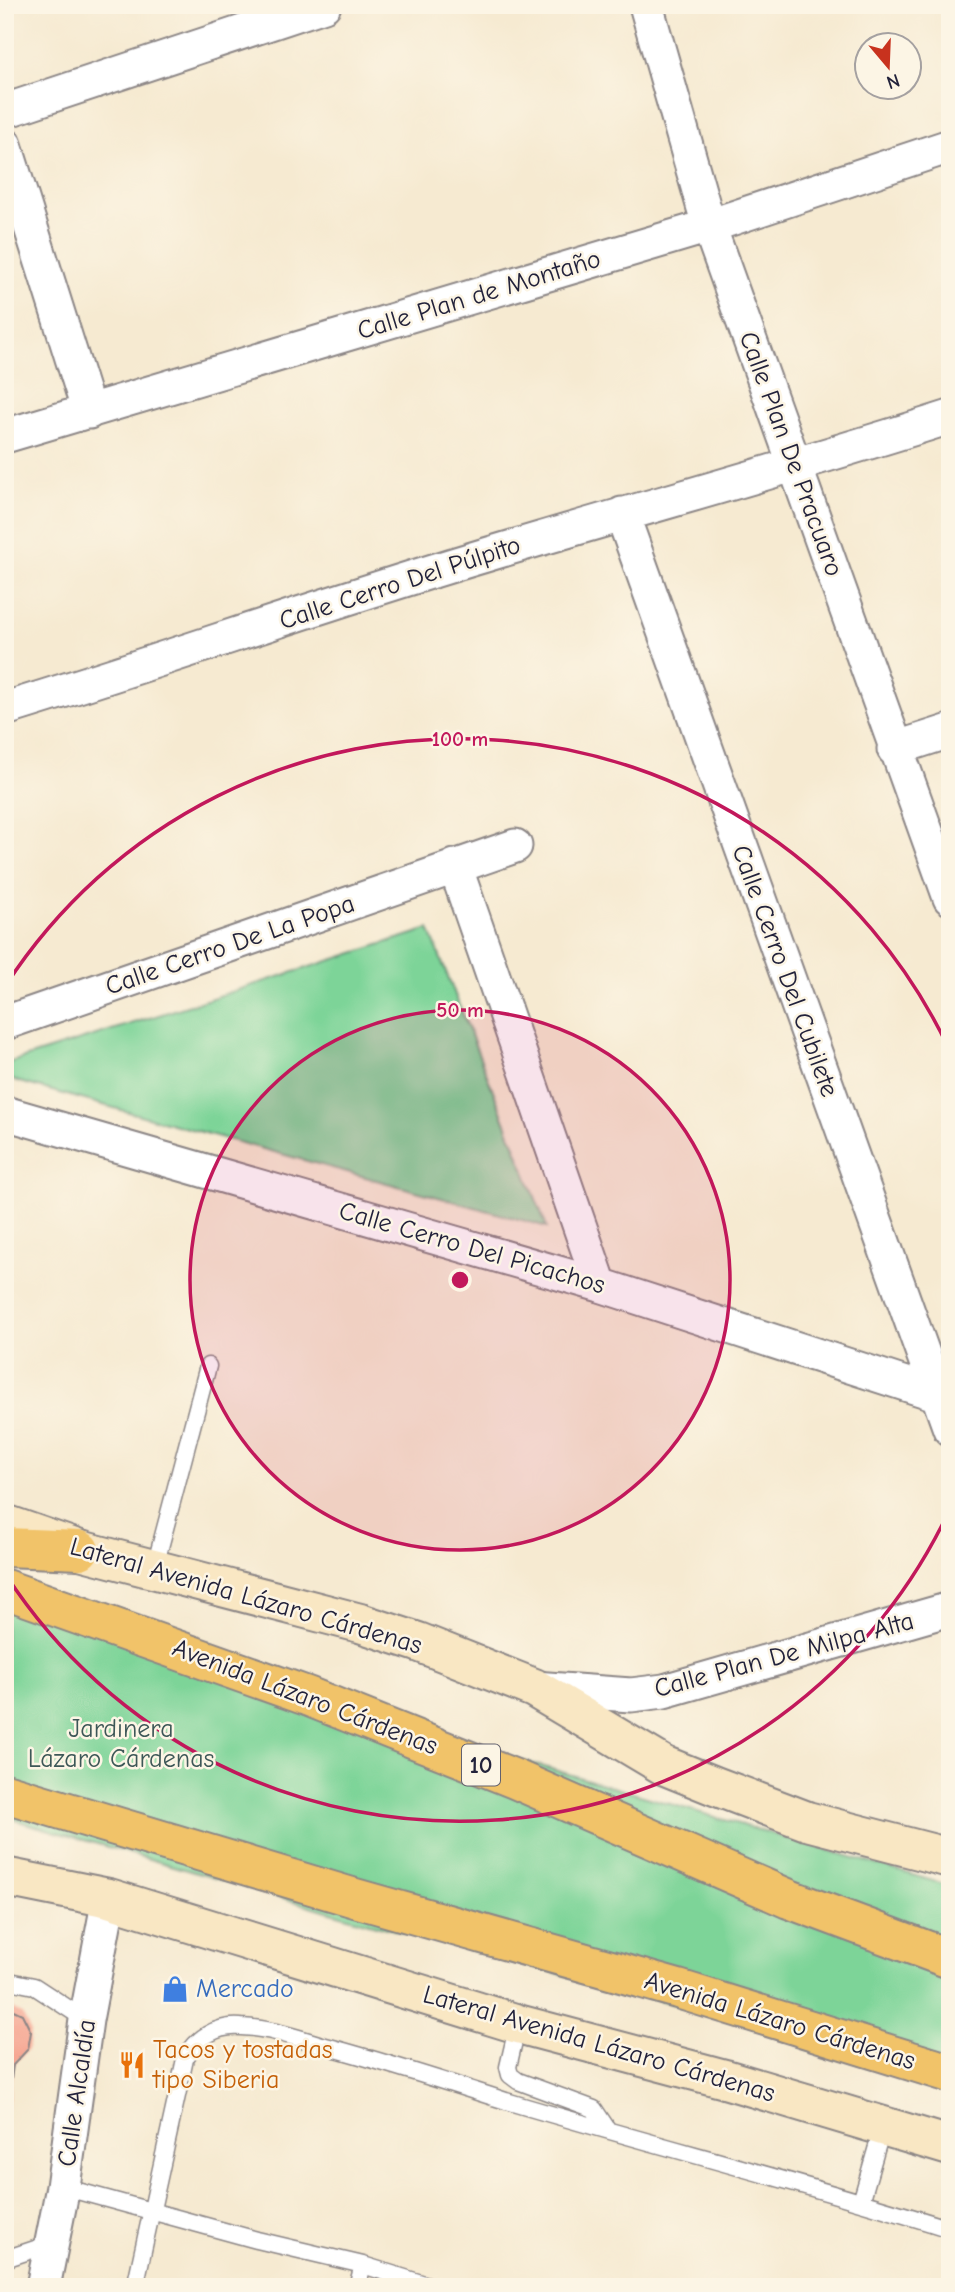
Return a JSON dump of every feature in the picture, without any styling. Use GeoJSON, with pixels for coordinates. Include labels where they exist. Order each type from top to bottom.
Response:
{"type":"FeatureCollection","features":[{"type":"Feature","properties":{"kind":"highway"},"geometry":{"type":"LineString","coordinates":[[5,1548],[80,1550]]}},
{"type":"Feature","properties":{"kind":"highway","name":"Avenida Lázaro Cárdenas"},"geometry":{"type":"LineString","coordinates":[[5,1589],[307,1696],[515,1779],[789,1899],[950,1959]]}},
{"type":"Feature","properties":{"kind":"highway","name":"Avenida Lázaro Cárdenas"},"geometry":{"type":"LineString","coordinates":[[5,1793],[355,1898],[678,1989],[950,2073]]}},
{"type":"Feature","properties":{"kind":"main road","name":"Lateral Avenida Lázaro Cárdenas"},"geometry":{"type":"LineString","coordinates":[[5,1524],[80,1550],[360,1623],[534,1688],[632,1748],[673,1769],[807,1821],[950,1858]]}},
{"type":"Feature","properties":{"kind":"main road","name":"Lateral Avenida Lázaro Cárdenas"},"geometry":{"type":"LineString","coordinates":[[9,1880],[109,1898],[518,2024],[725,2079],[950,2146]]}},
{"type":"Feature","properties":{"kind":"street"},"geometry":{"type":"LineString","coordinates":[[5,111],[324,5]]}},
{"type":"Feature","properties":{"kind":"street","name":"Calle Plan De Pracuaro"},"geometry":{"type":"LineString","coordinates":[[646,5],[709,226],[797,466],[894,749],[950,898]]}},
{"type":"Feature","properties":{"kind":"street"},"geometry":{"type":"LineString","coordinates":[[5,145],[89,412]]}},
{"type":"Feature","properties":{"kind":"street","name":"Calle Plan de Montaño"},"geometry":{"type":"LineString","coordinates":[[5,436],[709,226],[950,146]]}},
{"type":"Feature","properties":{"kind":"street","name":"Calle Cerro Del Púlpito"},"geometry":{"type":"LineString","coordinates":[[5,709],[622,514],[797,466],[950,417]]}},
{"type":"Feature","properties":{"kind":"street","name":"Calle Cerro Del Cubilete"},"geometry":{"type":"LineString","coordinates":[[622,514],[950,1429]]}},
{"type":"Feature","properties":{"kind":"street"},"geometry":{"type":"LineString","coordinates":[[894,749],[950,731]]}},
{"type":"Feature","properties":{"kind":"street","name":"Calle Cerro De La Popa"},"geometry":{"type":"LineString","coordinates":[[5,1023],[515,846]]}},
{"type":"Feature","properties":{"kind":"street"},"geometry":{"type":"LineString","coordinates":[[455,866],[600,1285]]}},
{"type":"Feature","properties":{"kind":"street","name":"Calle Cerro Del Picachos"},"geometry":{"type":"LineString","coordinates":[[5,1113],[600,1285],[936,1394]]}},
{"type":"Feature","properties":{"kind":"street","name":"Calle Plan De Milpa Alta"},"geometry":{"type":"LineString","coordinates":[[534,1688],[631,1695],[664,1691],[950,1609]]}},
{"type":"Feature","properties":{"kind":"street","name":"Calle Alcaldía"},"geometry":{"type":"LineString","coordinates":[[43,2287],[64,2187],[86,2020],[109,1898]]}},
{"type":"Feature","properties":{"kind":"lane"},"geometry":{"type":"LineString","coordinates":[[154,1570],[208,1366]]}},
{"type":"Feature","properties":{"kind":"lane"},"geometry":{"type":"LineString","coordinates":[[5,1980],[34,1986],[86,2020]]}},
{"type":"Feature","properties":{"kind":"lane"},"geometry":{"type":"LineString","coordinates":[[518,2024],[508,2067],[510,2075],[518,2081],[594,2109],[608,2130]]}},
{"type":"Feature","properties":{"kind":"lane"},"geometry":{"type":"LineString","coordinates":[[135,2287],[185,2059],[192,2046],[220,2029],[240,2026],[297,2038],[950,2229]]}},
{"type":"Feature","properties":{"kind":"lane"},"geometry":{"type":"LineString","coordinates":[[861,2202],[883,2126]]}},
{"type":"Feature","properties":{"kind":"lane"},"geometry":{"type":"LineString","coordinates":[[64,2187],[257,2240],[363,2265],[434,2287]]}},
{"type":"Feature","properties":{"kind":"lane"},"geometry":{"type":"LineString","coordinates":[[5,2259],[50,2244]]}},
{"type":"Feature","properties":{"kind":"lane"},"geometry":{"type":"LineString","coordinates":[[357,2287],[363,2265]]}},
{"type":"Feature","properties":{"kind":"green space"},"geometry":{"type":"Polygon","coordinates":[[[429,929],[547,1227],[5,1078],[5,1064],[429,929]]]}},
{"type":"Feature","properties":{"kind":"green space","name":"Jardinera Lázaro Cárdenas"},"geometry":{"type":"Polygon","coordinates":[[[5,1599],[336,1706],[950,1886],[950,2077],[369,1923],[5,1817],[5,1599]]]}},
{"type":"Feature","properties":{"kind":"building"},"geometry":{"type":"Polygon","coordinates":[[[5,2006],[22,2014],[31,2032],[28,2049],[13,2065],[7,2110],[5,2006]]]}},
{"type":"Feature","properties":{"kind":"place","name":"Mercado"},"geometry":{"type":"Point","coordinates":[175,1989]}},
{"type":"Feature","properties":{"kind":"place","name":"Tacos y tostadas tipo Siberia"},"geometry":{"type":"Point","coordinates":[132,2065]}}]}
